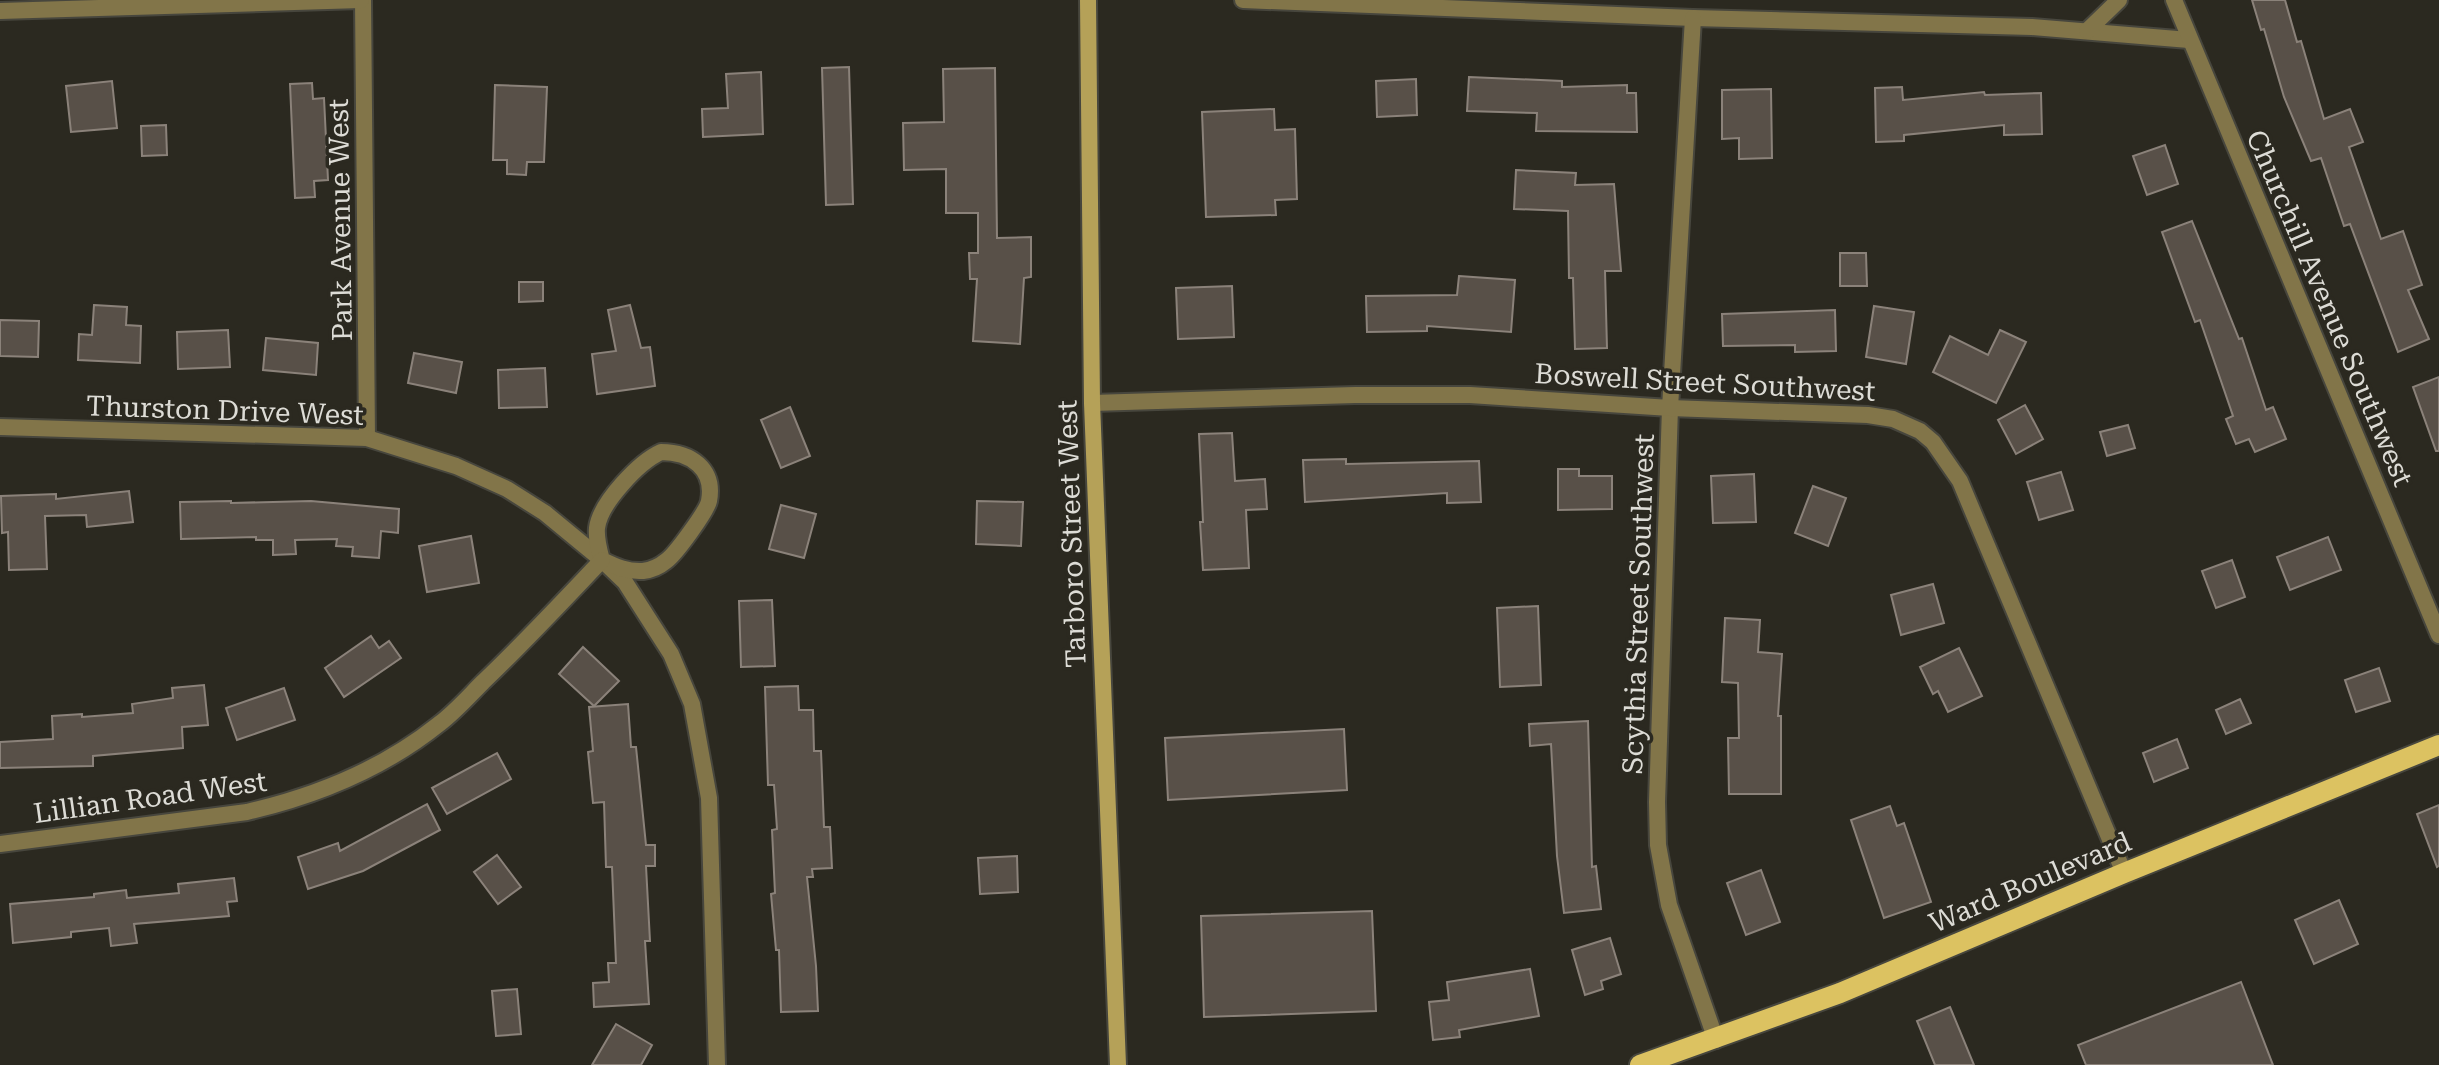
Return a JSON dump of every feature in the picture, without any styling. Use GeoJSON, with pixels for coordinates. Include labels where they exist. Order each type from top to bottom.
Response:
{"type":"FeatureCollection","features":[{"type":"Feature","properties":{"kind":"main road","name":"Tarboro Street West"},"geometry":{"type":"LineString","coordinates":[[1088,0],[1092,403],[1118,1065]]}},
{"type":"Feature","properties":{"kind":"main road","name":"Ward Boulevard"},"geometry":{"type":"LineString","coordinates":[[1640,1065],[1840,993],[2439,745]]}},
{"type":"Feature","properties":{"kind":"street"},"geometry":{"type":"LineString","coordinates":[[0,11],[362,0]]}},
{"type":"Feature","properties":{"kind":"street","name":"Park Avenue West"},"geometry":{"type":"LineString","coordinates":[[362,0],[367,438]]}},
{"type":"Feature","properties":{"kind":"street"},"geometry":{"type":"LineString","coordinates":[[1243,0],[1693,18],[2032,27],[2189,40]]}},
{"type":"Feature","properties":{"kind":"street"},"geometry":{"type":"LineString","coordinates":[[2087,31],[2119,0]]}},
{"type":"Feature","properties":{"kind":"street","name":"Churchill Avenue Southwest"},"geometry":{"type":"LineString","coordinates":[[2174,0],[2439,635]]}},
{"type":"Feature","properties":{"kind":"street","name":"Scythia Street Southwest"},"geometry":{"type":"LineString","coordinates":[[1693,18],[1670,408],[1657,802],[1658,845],[1669,905],[1716,1040]]}},
{"type":"Feature","properties":{"kind":"street","name":"Boswell Street Southwest"},"geometry":{"type":"LineString","coordinates":[[1092,403],[1355,395],[1470,395],[1670,408],[1868,415],[1904,423],[1933,442],[1960,481],[2124,873]]}},
{"type":"Feature","properties":{"kind":"street","name":"Thurston Drive West"},"geometry":{"type":"LineString","coordinates":[[0,427],[367,438],[456,466],[507,489],[545,513],[602,560],[625,582],[671,654],[692,704],[709,798],[717,1065]]}},
{"type":"Feature","properties":{"kind":"street"},"geometry":{"type":"LineString","coordinates":[[661,452],[685,454],[699,464],[710,488],[709,505],[668,561],[641,571],[621,570],[602,560],[597,525],[602,512],[638,466],[661,452]]}},
{"type":"Feature","properties":{"kind":"street","name":"Lillian Road West"},"geometry":{"type":"LineString","coordinates":[[0,844],[247,812],[283,804],[361,773],[401,751],[441,723],[602,560]]}},
{"type":"Feature","properties":{"kind":"building"},"geometry":{"type":"Polygon","coordinates":[[[2252,0],[2285,0],[2297,42],[2301,41],[2324,119],[2350,109],[2363,142],[2349,147],[2381,239],[2403,231],[2422,285],[2408,290],[2429,339],[2398,352],[2350,224],[2344,226],[2321,158],[2311,161],[2284,97],[2252,0]]]}},
{"type":"Feature","properties":{"kind":"building"},"geometry":{"type":"Polygon","coordinates":[[[849,67],[853,204],[826,205],[822,68],[849,67]]]}},
{"type":"Feature","properties":{"kind":"building"},"geometry":{"type":"Polygon","coordinates":[[[995,68],[997,238],[1031,237],[1031,277],[1024,278],[1020,344],[973,341],[977,279],[970,279],[969,253],[978,253],[978,213],[946,213],[946,169],[904,170],[903,123],[944,122],[943,69],[995,68]]]}},
{"type":"Feature","properties":{"kind":"building"},"geometry":{"type":"Polygon","coordinates":[[[761,72],[763,134],[703,137],[702,109],[728,108],[726,74],[761,72]]]}},
{"type":"Feature","properties":{"kind":"building"},"geometry":{"type":"Polygon","coordinates":[[[1469,77],[1562,81],[1562,87],[1627,85],[1627,93],[1636,93],[1637,132],[1536,131],[1537,113],[1467,111],[1469,77]]]}},
{"type":"Feature","properties":{"kind":"building"},"geometry":{"type":"Polygon","coordinates":[[[1416,79],[1417,115],[1377,117],[1376,81],[1416,79]]]}},
{"type":"Feature","properties":{"kind":"building"},"geometry":{"type":"Polygon","coordinates":[[[112,81],[117,128],[71,132],[66,86],[112,81]]]}},
{"type":"Feature","properties":{"kind":"building"},"geometry":{"type":"Polygon","coordinates":[[[312,83],[313,99],[324,98],[328,180],[314,181],[315,197],[295,198],[290,84],[312,83]]]}},
{"type":"Feature","properties":{"kind":"building"},"geometry":{"type":"Polygon","coordinates":[[[495,85],[547,87],[544,162],[527,162],[526,175],[507,174],[507,160],[493,160],[495,85]]]}},
{"type":"Feature","properties":{"kind":"building"},"geometry":{"type":"Polygon","coordinates":[[[1902,87],[1903,100],[1984,92],[1985,95],[2041,93],[2042,134],[2004,135],[2004,125],[1904,135],[1904,141],[1876,142],[1875,88],[1902,87]]]}},
{"type":"Feature","properties":{"kind":"building"},"geometry":{"type":"Polygon","coordinates":[[[1771,89],[1772,158],[1739,159],[1739,138],[1722,139],[1722,90],[1771,89]]]}},
{"type":"Feature","properties":{"kind":"building"},"geometry":{"type":"Polygon","coordinates":[[[1274,109],[1275,130],[1295,129],[1297,199],[1275,200],[1276,215],[1206,217],[1202,112],[1274,109]]]}},
{"type":"Feature","properties":{"kind":"building"},"geometry":{"type":"Polygon","coordinates":[[[166,125],[167,155],[142,156],[141,126],[166,125]]]}},
{"type":"Feature","properties":{"kind":"building"},"geometry":{"type":"Polygon","coordinates":[[[2165,145],[2178,184],[2147,195],[2133,156],[2165,145]]]}},
{"type":"Feature","properties":{"kind":"building"},"geometry":{"type":"Polygon","coordinates":[[[1516,170],[1576,173],[1575,185],[1614,184],[1621,271],[1605,271],[1607,348],[1575,349],[1568,211],[1514,209],[1516,170]]]}},
{"type":"Feature","properties":{"kind":"building"},"geometry":{"type":"Polygon","coordinates":[[[2192,221],[2239,339],[2242,338],[2266,410],[2273,407],[2286,439],[2255,452],[2249,439],[2236,444],[2226,419],[2233,416],[2200,320],[2195,322],[2162,232],[2192,221]]]}},
{"type":"Feature","properties":{"kind":"building"},"geometry":{"type":"Polygon","coordinates":[[[1840,253],[1866,253],[1867,286],[1840,286],[1840,253]]]}},
{"type":"Feature","properties":{"kind":"building"},"geometry":{"type":"Polygon","coordinates":[[[1459,276],[1515,280],[1511,332],[1427,326],[1427,331],[1367,332],[1366,296],[1457,295],[1459,276]]]}},
{"type":"Feature","properties":{"kind":"building"},"geometry":{"type":"Polygon","coordinates":[[[519,282],[543,282],[543,301],[519,302],[519,282]]]}},
{"type":"Feature","properties":{"kind":"building"},"geometry":{"type":"Polygon","coordinates":[[[1232,286],[1234,337],[1178,339],[1176,288],[1232,286]]]}},
{"type":"Feature","properties":{"kind":"building"},"geometry":{"type":"Polygon","coordinates":[[[94,305],[127,307],[126,325],[141,326],[140,363],[78,360],[79,334],[92,335],[94,305]]]}},
{"type":"Feature","properties":{"kind":"building"},"geometry":{"type":"Polygon","coordinates":[[[630,305],[641,348],[650,347],[655,386],[597,394],[592,354],[616,351],[608,310],[630,305]]]}},
{"type":"Feature","properties":{"kind":"building"},"geometry":{"type":"Polygon","coordinates":[[[1874,306],[1914,312],[1906,364],[1866,357],[1874,306]]]}},
{"type":"Feature","properties":{"kind":"building"},"geometry":{"type":"Polygon","coordinates":[[[1835,310],[1836,351],[1795,352],[1795,345],[1723,346],[1722,314],[1835,310]]]}},
{"type":"Feature","properties":{"kind":"building"},"geometry":{"type":"Polygon","coordinates":[[[0,320],[39,321],[38,357],[0,356],[0,320]]]}},
{"type":"Feature","properties":{"kind":"building"},"geometry":{"type":"Polygon","coordinates":[[[228,330],[230,367],[178,369],[177,332],[228,330]]]}},
{"type":"Feature","properties":{"kind":"building"},"geometry":{"type":"Polygon","coordinates":[[[2000,330],[2026,342],[1996,403],[1933,372],[1950,336],[1988,355],[2000,330]]]}},
{"type":"Feature","properties":{"kind":"building"},"geometry":{"type":"Polygon","coordinates":[[[266,338],[318,343],[316,375],[263,370],[266,338]]]}},
{"type":"Feature","properties":{"kind":"building"},"geometry":{"type":"Polygon","coordinates":[[[414,353],[462,362],[456,393],[408,383],[414,353]]]}},
{"type":"Feature","properties":{"kind":"building"},"geometry":{"type":"Polygon","coordinates":[[[545,368],[547,407],[499,408],[498,370],[545,368]]]}},
{"type":"Feature","properties":{"kind":"building"},"geometry":{"type":"Polygon","coordinates":[[[2439,377],[2439,451],[2436,451],[2413,387],[2439,377]]]}},
{"type":"Feature","properties":{"kind":"building"},"geometry":{"type":"Polygon","coordinates":[[[2025,405],[2043,439],[2016,454],[1998,420],[2025,405]]]}},
{"type":"Feature","properties":{"kind":"building"},"geometry":{"type":"Polygon","coordinates":[[[790,407],[810,456],[781,468],[761,420],[790,407]]]}},
{"type":"Feature","properties":{"kind":"building"},"geometry":{"type":"Polygon","coordinates":[[[2128,425],[2135,448],[2107,456],[2100,432],[2128,425]]]}},
{"type":"Feature","properties":{"kind":"building"},"geometry":{"type":"Polygon","coordinates":[[[1232,433],[1235,481],[1265,479],[1267,509],[1246,510],[1249,568],[1203,570],[1199,434],[1232,433]]]}},
{"type":"Feature","properties":{"kind":"building"},"geometry":{"type":"Polygon","coordinates":[[[1346,459],[1346,464],[1479,461],[1481,502],[1447,503],[1447,493],[1305,502],[1303,460],[1346,459]]]}},
{"type":"Feature","properties":{"kind":"building"},"geometry":{"type":"Polygon","coordinates":[[[1558,469],[1579,469],[1579,476],[1612,476],[1612,509],[1558,510],[1558,469]]]}},
{"type":"Feature","properties":{"kind":"building"},"geometry":{"type":"Polygon","coordinates":[[[2061,472],[2073,510],[2039,520],[2027,482],[2061,472]]]}},
{"type":"Feature","properties":{"kind":"building"},"geometry":{"type":"Polygon","coordinates":[[[1754,474],[1756,522],[1713,523],[1711,476],[1754,474]]]}},
{"type":"Feature","properties":{"kind":"building"},"geometry":{"type":"Polygon","coordinates":[[[1813,486],[1846,498],[1828,546],[1795,533],[1813,486]]]}},
{"type":"Feature","properties":{"kind":"building"},"geometry":{"type":"Polygon","coordinates":[[[129,491],[133,522],[87,527],[86,515],[45,516],[47,569],[9,570],[8,532],[2,533],[1,496],[56,494],[56,499],[129,491]]]}},
{"type":"Feature","properties":{"kind":"building"},"geometry":{"type":"Polygon","coordinates":[[[311,501],[399,509],[398,533],[381,531],[379,558],[352,556],[353,547],[336,546],[337,539],[295,540],[296,554],[273,555],[273,540],[256,540],[256,537],[181,539],[180,502],[311,501]]]}},
{"type":"Feature","properties":{"kind":"building"},"geometry":{"type":"Polygon","coordinates":[[[977,501],[1023,502],[1021,546],[976,544],[977,501]]]}},
{"type":"Feature","properties":{"kind":"building"},"geometry":{"type":"Polygon","coordinates":[[[781,505],[816,514],[804,558],[769,549],[781,505]]]}},
{"type":"Feature","properties":{"kind":"building"},"geometry":{"type":"Polygon","coordinates":[[[471,536],[479,583],[427,592],[419,546],[471,536]]]}},
{"type":"Feature","properties":{"kind":"building"},"geometry":{"type":"Polygon","coordinates":[[[2328,537],[2341,570],[2290,590],[2277,557],[2328,537]]]}},
{"type":"Feature","properties":{"kind":"building"},"geometry":{"type":"Polygon","coordinates":[[[2232,560],[2245,597],[2216,608],[2202,571],[2232,560]]]}},
{"type":"Feature","properties":{"kind":"building"},"geometry":{"type":"Polygon","coordinates":[[[1933,584],[1944,623],[1901,635],[1891,595],[1933,584]]]}},
{"type":"Feature","properties":{"kind":"building"},"geometry":{"type":"Polygon","coordinates":[[[772,600],[775,666],[741,667],[739,601],[772,600]]]}},
{"type":"Feature","properties":{"kind":"building"},"geometry":{"type":"Polygon","coordinates":[[[1538,606],[1541,685],[1500,687],[1497,608],[1538,606]]]}},
{"type":"Feature","properties":{"kind":"building"},"geometry":{"type":"Polygon","coordinates":[[[1725,618],[1760,620],[1758,652],[1782,654],[1778,716],[1781,716],[1781,794],[1729,794],[1728,738],[1739,738],[1738,683],[1722,682],[1725,618]]]}},
{"type":"Feature","properties":{"kind":"building"},"geometry":{"type":"Polygon","coordinates":[[[371,636],[379,648],[389,641],[401,658],[344,697],[325,668],[371,636]]]}},
{"type":"Feature","properties":{"kind":"building"},"geometry":{"type":"Polygon","coordinates":[[[583,647],[619,681],[594,706],[559,674],[583,647]]]}},
{"type":"Feature","properties":{"kind":"building"},"geometry":{"type":"Polygon","coordinates":[[[1959,648],[1982,696],[1948,712],[1938,691],[1933,694],[1920,667],[1959,648]]]}},
{"type":"Feature","properties":{"kind":"building"},"geometry":{"type":"Polygon","coordinates":[[[2379,668],[2390,701],[2356,712],[2345,680],[2379,668]]]}},
{"type":"Feature","properties":{"kind":"building"},"geometry":{"type":"Polygon","coordinates":[[[204,685],[208,725],[182,727],[183,748],[93,756],[93,766],[0,768],[0,742],[53,739],[52,716],[133,713],[132,704],[173,698],[172,688],[204,685]]]}},
{"type":"Feature","properties":{"kind":"building"},"geometry":{"type":"Polygon","coordinates":[[[798,686],[799,710],[813,710],[814,751],[821,751],[824,827],[830,827],[832,868],[812,869],[813,877],[807,877],[818,1011],[781,1012],[779,950],[776,950],[771,894],[775,893],[772,830],[777,829],[774,785],[768,785],[765,687],[798,686]]]}},
{"type":"Feature","properties":{"kind":"building"},"geometry":{"type":"Polygon","coordinates":[[[284,688],[295,720],[237,740],[226,708],[284,688]]]}},
{"type":"Feature","properties":{"kind":"building"},"geometry":{"type":"Polygon","coordinates":[[[2240,699],[2251,723],[2226,734],[2216,710],[2240,699]]]}},
{"type":"Feature","properties":{"kind":"building"},"geometry":{"type":"Polygon","coordinates":[[[628,704],[631,747],[636,747],[646,845],[655,845],[655,866],[646,866],[650,941],[645,941],[649,1004],[594,1007],[593,983],[609,982],[608,963],[616,963],[612,867],[606,867],[604,802],[593,803],[588,752],[593,751],[589,707],[628,704]]]}},
{"type":"Feature","properties":{"kind":"building"},"geometry":{"type":"Polygon","coordinates":[[[1588,721],[1592,867],[1596,866],[1601,909],[1564,913],[1557,856],[1551,744],[1530,746],[1529,724],[1588,721]]]}},
{"type":"Feature","properties":{"kind":"building"},"geometry":{"type":"Polygon","coordinates":[[[1344,729],[1347,790],[1168,800],[1165,738],[1344,729]]]}},
{"type":"Feature","properties":{"kind":"building"},"geometry":{"type":"Polygon","coordinates":[[[2177,739],[2188,768],[2154,782],[2143,753],[2177,739]]]}},
{"type":"Feature","properties":{"kind":"building"},"geometry":{"type":"Polygon","coordinates":[[[497,753],[511,779],[447,814],[432,788],[497,753]]]}},
{"type":"Feature","properties":{"kind":"building"},"geometry":{"type":"Polygon","coordinates":[[[427,804],[440,830],[363,871],[308,889],[298,857],[338,843],[340,851],[427,804]]]}},
{"type":"Feature","properties":{"kind":"building"},"geometry":{"type":"Polygon","coordinates":[[[2439,805],[2439,866],[2437,867],[2417,814],[2439,805]]]}},
{"type":"Feature","properties":{"kind":"building"},"geometry":{"type":"Polygon","coordinates":[[[1890,806],[1897,826],[1904,823],[1931,902],[1884,918],[1851,820],[1890,806]]]}},
{"type":"Feature","properties":{"kind":"building"},"geometry":{"type":"Polygon","coordinates":[[[497,855],[521,887],[498,904],[474,872],[497,855]]]}},
{"type":"Feature","properties":{"kind":"building"},"geometry":{"type":"Polygon","coordinates":[[[1017,856],[1018,892],[980,894],[978,858],[1017,856]]]}},
{"type":"Feature","properties":{"kind":"building"},"geometry":{"type":"Polygon","coordinates":[[[1761,870],[1780,922],[1746,935],[1727,883],[1761,870]]]}},
{"type":"Feature","properties":{"kind":"building"},"geometry":{"type":"Polygon","coordinates":[[[234,878],[237,901],[227,902],[229,916],[134,924],[137,943],[111,946],[109,928],[71,932],[71,937],[13,943],[10,904],[94,897],[94,894],[126,890],[127,898],[179,893],[178,884],[234,878]]]}},
{"type":"Feature","properties":{"kind":"building"},"geometry":{"type":"Polygon","coordinates":[[[2339,900],[2358,944],[2314,964],[2295,920],[2339,900]]]}},
{"type":"Feature","properties":{"kind":"building"},"geometry":{"type":"Polygon","coordinates":[[[1372,911],[1376,1011],[1204,1017],[1201,916],[1372,911]]]}},
{"type":"Feature","properties":{"kind":"building"},"geometry":{"type":"Polygon","coordinates":[[[1610,938],[1621,974],[1601,981],[1603,989],[1585,995],[1572,950],[1610,938]]]}},
{"type":"Feature","properties":{"kind":"building"},"geometry":{"type":"Polygon","coordinates":[[[1530,969],[1539,1016],[1459,1030],[1460,1037],[1433,1040],[1429,1002],[1449,1000],[1447,982],[1530,969]]]}},
{"type":"Feature","properties":{"kind":"building"},"geometry":{"type":"Polygon","coordinates":[[[2241,982],[2273,1065],[2086,1065],[2078,1045],[2241,982]]]}},
{"type":"Feature","properties":{"kind":"building"},"geometry":{"type":"Polygon","coordinates":[[[517,989],[521,1034],[496,1036],[492,991],[517,989]]]}},
{"type":"Feature","properties":{"kind":"building"},"geometry":{"type":"Polygon","coordinates":[[[1950,1007],[1974,1065],[1935,1065],[1917,1021],[1950,1007]]]}},
{"type":"Feature","properties":{"kind":"building"},"geometry":{"type":"Polygon","coordinates":[[[616,1024],[652,1045],[641,1065],[592,1065],[616,1024]]]}}]}
